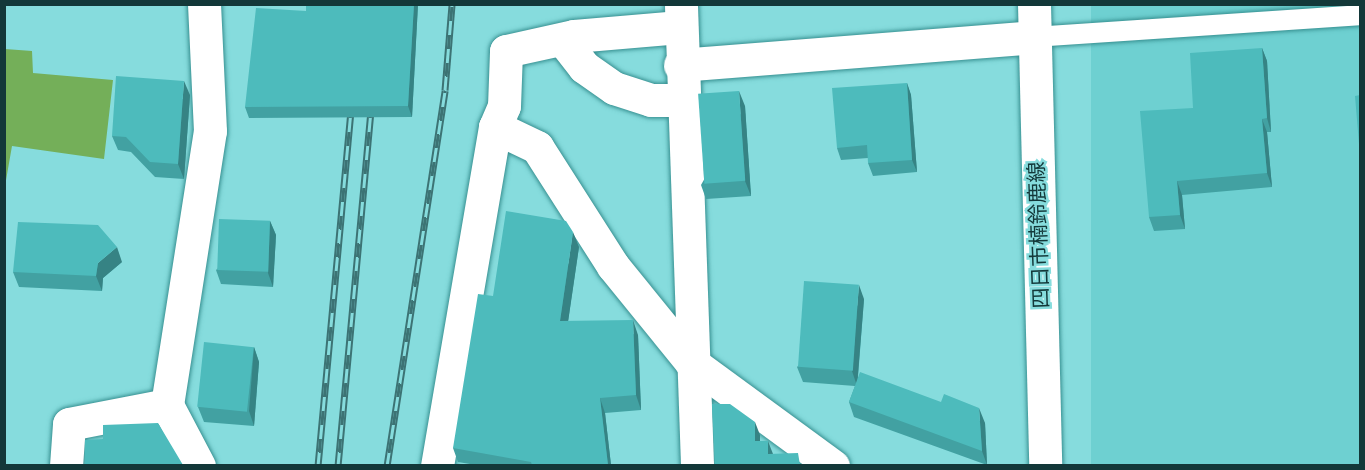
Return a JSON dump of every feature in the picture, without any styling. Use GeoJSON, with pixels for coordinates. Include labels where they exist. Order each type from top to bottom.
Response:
{"type":"FeatureCollection","features":[{"type":"Feature","properties":{"kind":"street"},"geometry":{"type":"LineString","coordinates":[[200,465],[167,405],[210,131],[204,4]]}},
{"type":"Feature","properties":{"kind":"street","name":"四日市楠鈴鹿線"},"geometry":{"type":"LineString","coordinates":[[1034,4],[1032,37],[1045,465]]}},
{"type":"Feature","properties":{"kind":"street"},"geometry":{"type":"LineString","coordinates":[[437,465],[495,127],[504,106],[506,51],[680,16],[681,100],[697,465]]}},
{"type":"Feature","properties":{"kind":"street"},"geometry":{"type":"LineString","coordinates":[[680,65],[1032,37]]}},
{"type":"Feature","properties":{"kind":"street"},"geometry":{"type":"LineString","coordinates":[[563,40],[584,67],[614,88],[651,100],[681,100]]}},
{"type":"Feature","properties":{"kind":"street"},"geometry":{"type":"LineString","coordinates":[[495,127],[537,147],[613,266],[691,362],[833,465]]}},
{"type":"Feature","properties":{"kind":"street"},"geometry":{"type":"LineString","coordinates":[[66,465],[69,424],[167,405]]}},
{"type":"Feature","properties":{"kind":"lane"},"geometry":{"type":"LineString","coordinates":[[1032,37],[1360,15]]}},
{"type":"Feature","properties":{"kind":"shaded area"},"geometry":{"type":"Polygon","coordinates":[[[1091,5],[1360,5],[1360,465],[1091,465],[1091,5]]]}},
{"type":"Feature","properties":{"kind":"green space"},"geometry":{"type":"Polygon","coordinates":[[[5,49],[32,51],[33,73],[113,80],[104,159],[12,146],[5,186],[5,49]]]}},
{"type":"Feature","properties":{"kind":"building"},"geometry":{"type":"Polygon","coordinates":[[[306,4],[414,4],[408,106],[245,107],[256,8],[306,11],[306,4]]]}},
{"type":"Feature","properties":{"kind":"building"},"geometry":{"type":"Polygon","coordinates":[[[1262,48],[1267,118],[1262,119],[1267,173],[1177,181],[1180,215],[1149,217],[1140,111],[1193,108],[1190,53],[1262,48]]]}},
{"type":"Feature","properties":{"kind":"building"},"geometry":{"type":"Polygon","coordinates":[[[116,76],[184,81],[178,164],[150,162],[126,137],[112,136],[116,76]]]}},
{"type":"Feature","properties":{"kind":"building"},"geometry":{"type":"Polygon","coordinates":[[[907,83],[912,160],[868,163],[867,145],[837,148],[832,88],[907,83]]]}},
{"type":"Feature","properties":{"kind":"building"},"geometry":{"type":"Polygon","coordinates":[[[739,91],[745,181],[704,184],[698,94],[739,91]]]}},
{"type":"Feature","properties":{"kind":"building"},"geometry":{"type":"Polygon","coordinates":[[[1360,95],[1360,143],[1359,144],[1355,96],[1360,95]]]}},
{"type":"Feature","properties":{"kind":"building"},"geometry":{"type":"Polygon","coordinates":[[[506,211],[566,221],[573,232],[560,321],[633,320],[636,395],[600,398],[608,465],[532,465],[531,462],[453,448],[478,294],[493,296],[506,211]]]}},
{"type":"Feature","properties":{"kind":"building"},"geometry":{"type":"Polygon","coordinates":[[[219,219],[270,221],[268,272],[217,270],[219,219]]]}},
{"type":"Feature","properties":{"kind":"building"},"geometry":{"type":"Polygon","coordinates":[[[18,222],[98,225],[117,247],[98,263],[96,276],[13,272],[18,222]]]}},
{"type":"Feature","properties":{"kind":"building"},"geometry":{"type":"Polygon","coordinates":[[[804,281],[859,285],[853,371],[798,367],[804,281]]]}},
{"type":"Feature","properties":{"kind":"building"},"geometry":{"type":"Polygon","coordinates":[[[204,342],[254,347],[247,412],[197,407],[204,342]]]}},
{"type":"Feature","properties":{"kind":"building"},"geometry":{"type":"Polygon","coordinates":[[[860,372],[941,402],[944,394],[979,408],[982,451],[849,402],[860,372]]]}},
{"type":"Feature","properties":{"kind":"building"},"geometry":{"type":"Polygon","coordinates":[[[712,404],[730,404],[755,422],[755,441],[768,441],[768,454],[798,453],[800,465],[715,465],[712,404]]]}},
{"type":"Feature","properties":{"kind":"building"},"geometry":{"type":"Polygon","coordinates":[[[158,423],[183,465],[85,465],[85,440],[103,439],[103,425],[158,423]]]}},
{"type":"Feature","properties":{"kind":"railway"},"geometry":{"type":"LineString","coordinates":[[387,466],[445,90],[452,4]]}},
{"type":"Feature","properties":{"kind":"railway"},"geometry":{"type":"LineString","coordinates":[[318,466],[352,100]]}},
{"type":"Feature","properties":{"kind":"railway"},"geometry":{"type":"LineString","coordinates":[[338,466],[372,100]]}}]}
